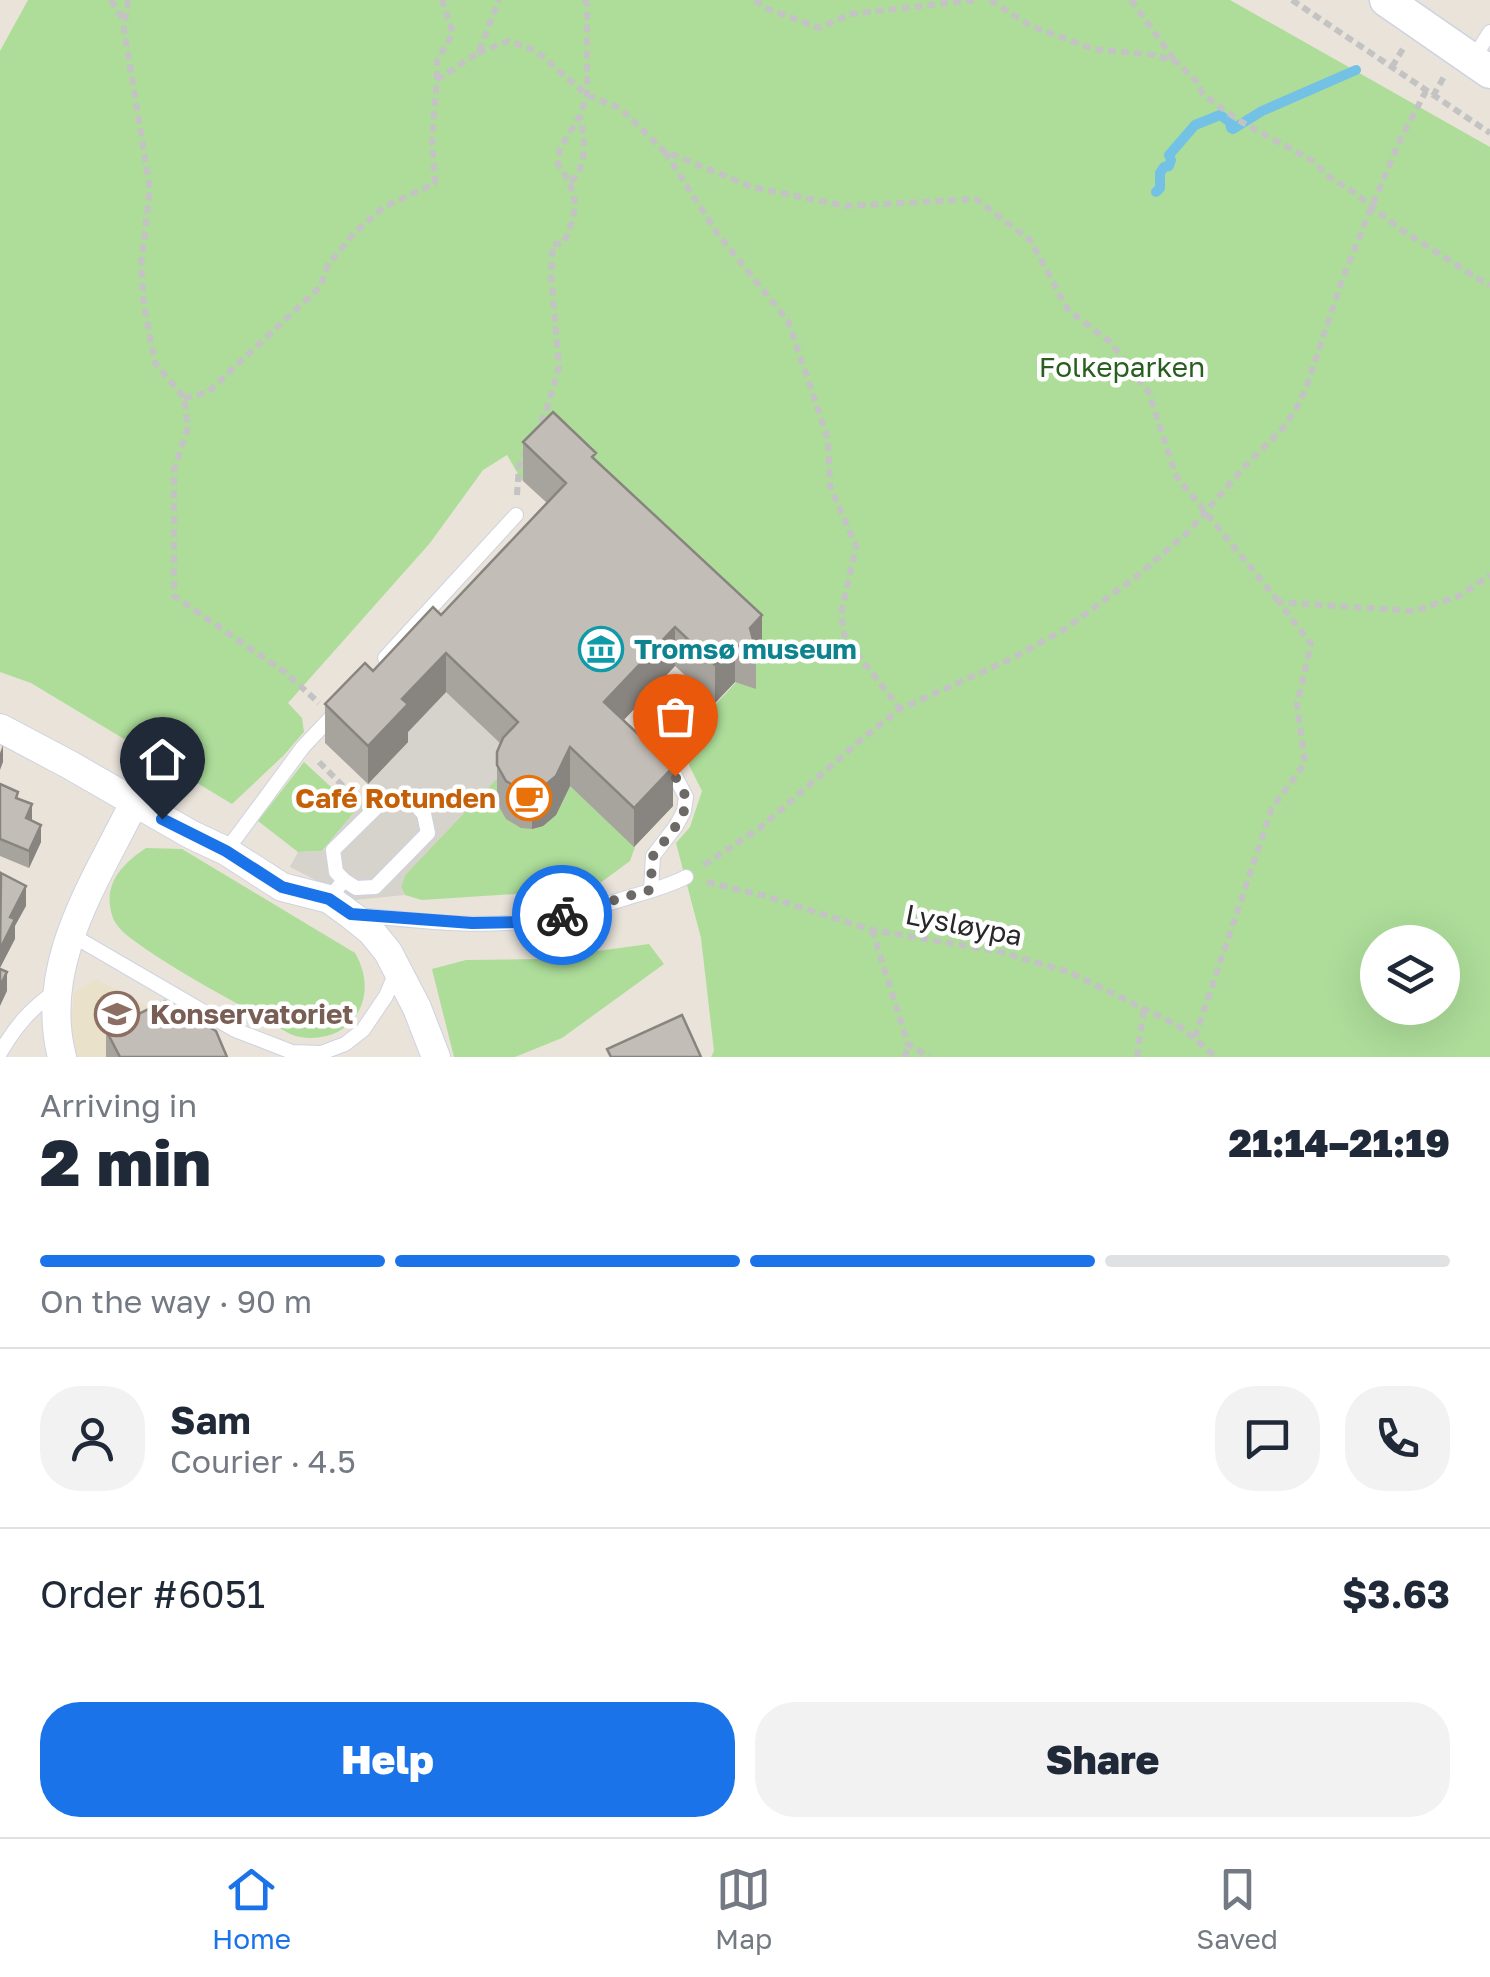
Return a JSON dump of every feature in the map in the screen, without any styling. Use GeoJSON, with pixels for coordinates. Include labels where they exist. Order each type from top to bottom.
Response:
{"type":"FeatureCollection","features":[{"type":"Feature","properties":{"kind":"street"},"geometry":{"type":"LineString","coordinates":[[1386,0],[1484,55]]}},
{"type":"Feature","properties":{"kind":"street"},"geometry":{"type":"LineString","coordinates":[[0,728],[226,851],[282,887],[341,898],[388,952],[417,1008],[436,1057]]}},
{"type":"Feature","properties":{"kind":"street"},"geometry":{"type":"LineString","coordinates":[[62,1057],[56,991],[70,934],[134,803]]}},
{"type":"Feature","properties":{"kind":"lane"},"geometry":{"type":"LineString","coordinates":[[373,672],[516,515]]}},
{"type":"Feature","properties":{"kind":"lane"},"geometry":{"type":"LineString","coordinates":[[226,851],[304,747],[346,700]]}},
{"type":"Feature","properties":{"kind":"lane"},"geometry":{"type":"LineString","coordinates":[[650,890],[653,856],[684,811],[686,797],[675,776]]}},
{"type":"Feature","properties":{"kind":"lane"},"geometry":{"type":"LineString","coordinates":[[387,797],[408,797],[424,814],[428,833],[375,887],[356,888],[341,898],[333,850],[387,797]]}},
{"type":"Feature","properties":{"kind":"lane"},"geometry":{"type":"LineString","coordinates":[[341,898],[430,922],[525,922],[552,918],[686,877]]}},
{"type":"Feature","properties":{"kind":"lane"},"geometry":{"type":"LineString","coordinates":[[70,934],[235,1030],[292,1052],[321,1053],[346,1044],[363,1030],[386,996],[398,969]]}},
{"type":"Feature","properties":{"kind":"lane"},"geometry":{"type":"LineString","coordinates":[[0,1054],[25,1015],[56,991]]}},
{"type":"Feature","properties":{"kind":"path"},"geometry":{"type":"LineString","coordinates":[[110,0],[125,23]]}},
{"type":"Feature","properties":{"kind":"path"},"geometry":{"type":"LineString","coordinates":[[128,0],[124,30],[150,189],[142,266],[144,305],[155,363],[184,398],[188,427],[174,470],[174,596],[286,673],[334,715]]}},
{"type":"Feature","properties":{"kind":"path"},"geometry":{"type":"LineString","coordinates":[[184,398],[208,392],[320,287],[328,265],[354,233],[384,207],[434,182],[432,137],[437,61],[453,32],[442,0]]}},
{"type":"Feature","properties":{"kind":"path"},"geometry":{"type":"LineString","coordinates":[[478,54],[499,0]]}},
{"type":"Feature","properties":{"kind":"path"},"geometry":{"type":"LineString","coordinates":[[516,515],[519,465],[546,412],[559,367],[551,274],[553,244],[563,244],[576,217],[571,182],[558,164],[560,148],[580,116],[587,95],[584,0]]}},
{"type":"Feature","properties":{"kind":"path"},"geometry":{"type":"LineString","coordinates":[[755,0],[820,28],[850,14],[975,0]]}},
{"type":"Feature","properties":{"kind":"path"},"geometry":{"type":"LineString","coordinates":[[990,0],[1029,25],[1093,49],[1155,55],[1176,62]]}},
{"type":"Feature","properties":{"kind":"path"},"geometry":{"type":"LineString","coordinates":[[1130,0],[1203,94],[1255,131],[1313,161],[1400,229],[1490,286]]}},
{"type":"Feature","properties":{"kind":"path"},"geometry":{"type":"LineString","coordinates":[[1292,0],[1487,131],[1490,120]]}},
{"type":"Feature","properties":{"kind":"path"},"geometry":{"type":"LineString","coordinates":[[436,80],[508,41],[535,50],[587,95],[620,108],[664,151],[717,233],[788,321],[828,439],[830,486],[856,546],[840,614],[845,638],[900,709]]}},
{"type":"Feature","properties":{"kind":"path"},"geometry":{"type":"LineString","coordinates":[[686,877],[761,827],[900,709],[1012,659],[1066,629],[1188,532],[1284,428],[1296,409],[1372,206],[1426,92]]}},
{"type":"Feature","properties":{"kind":"path"},"geometry":{"type":"LineString","coordinates":[[571,182],[584,156],[580,116]]}},
{"type":"Feature","properties":{"kind":"path"},"geometry":{"type":"LineString","coordinates":[[664,151],[752,187],[846,206],[976,199],[1031,240],[1068,310],[1110,342],[1149,393],[1176,476],[1311,644],[1298,705],[1305,762],[1272,808],[1195,1038]]}},
{"type":"Feature","properties":{"kind":"path"},"geometry":{"type":"LineString","coordinates":[[1280,602],[1414,611],[1459,596],[1490,575]]}},
{"type":"Feature","properties":{"kind":"path"},"geometry":{"type":"LineString","coordinates":[[304,747],[371,813]]}},
{"type":"Feature","properties":{"kind":"path","name":"Lysløypa"},"geometry":{"type":"LineString","coordinates":[[686,877],[765,896],[872,930],[997,952],[1069,972],[1144,1008],[1195,1038],[1216,1057]]}},
{"type":"Feature","properties":{"kind":"path"},"geometry":{"type":"LineString","coordinates":[[872,930],[908,1044],[905,1057]]}},
{"type":"Feature","properties":{"kind":"path"},"geometry":{"type":"LineString","coordinates":[[1136,1057],[1144,1008]]}},
{"type":"Feature","properties":{"kind":"path"},"geometry":{"type":"LineString","coordinates":[[908,1044],[929,1057]]}},
{"type":"Feature","properties":{"kind":"shaded area"},"geometry":{"type":"Polygon","coordinates":[[[462,675],[479,723],[496,739],[506,728],[504,771],[405,875],[401,887],[405,895],[354,900],[290,867],[298,852],[323,851],[356,810],[368,784],[407,743],[402,737],[462,675]]]}},
{"type":"Feature","properties":{"kind":"shaded area","name":"Konservatoriet"},"geometry":{"type":"Polygon","coordinates":[[[96,979],[217,1044],[222,1057],[75,1057],[70,1034],[74,993],[96,979]]]}},
{"type":"Feature","properties":{"kind":"green space","name":"Folkeparken"},"geometry":{"type":"Polygon","coordinates":[[[28,0],[1230,0],[1490,147],[1490,1057],[711,1057],[714,1051],[701,938],[676,843],[690,827],[702,791],[689,765],[690,756],[715,705],[763,653],[592,495],[552,449],[522,481],[507,455],[483,470],[430,543],[288,703],[302,718],[304,732],[232,804],[31,683],[0,672],[0,51],[28,0]]]}},
{"type":"Feature","properties":{"kind":"green space"},"geometry":{"type":"Polygon","coordinates":[[[304,762],[356,810],[322,851],[298,852],[258,821],[304,762]]]}},
{"type":"Feature","properties":{"kind":"green space"},"geometry":{"type":"Polygon","coordinates":[[[504,771],[536,827],[553,815],[569,785],[635,847],[630,861],[592,889],[422,900],[405,895],[401,887],[405,875],[504,771]]]}},
{"type":"Feature","properties":{"kind":"green space"},"geometry":{"type":"Polygon","coordinates":[[[146,848],[182,849],[355,953],[365,986],[357,1015],[334,1033],[296,1036],[181,972],[130,938],[114,921],[110,895],[122,868],[146,848]]]}},
{"type":"Feature","properties":{"kind":"green space"},"geometry":{"type":"Polygon","coordinates":[[[649,944],[664,964],[562,1038],[515,1057],[454,1057],[432,969],[466,960],[539,959],[649,944]]]}},
{"type":"Feature","properties":{"kind":"building","name":"Tromsø museum"},"geometry":{"type":"Polygon","coordinates":[[[553,412],[596,453],[592,457],[762,615],[750,628],[756,651],[735,644],[715,665],[675,627],[604,702],[673,767],[634,808],[570,747],[556,776],[543,787],[521,790],[506,781],[497,765],[497,752],[503,738],[518,722],[446,653],[402,699],[408,704],[368,746],[325,704],[365,663],[373,671],[433,607],[441,615],[566,483],[523,442],[553,412]]]}},
{"type":"Feature","properties":{"kind":"building"},"geometry":{"type":"Polygon","coordinates":[[[0,784],[18,792],[16,798],[32,804],[26,818],[41,825],[29,851],[0,839],[0,784]]]}},
{"type":"Feature","properties":{"kind":"building"},"geometry":{"type":"Polygon","coordinates":[[[1,873],[26,886],[0,949],[1,873]]]}},
{"type":"Feature","properties":{"kind":"building"},"geometry":{"type":"Polygon","coordinates":[[[165,1001],[216,1031],[227,1057],[120,1057],[106,1030],[165,1001]]]}},
{"type":"Feature","properties":{"kind":"building"},"geometry":{"type":"Polygon","coordinates":[[[682,1015],[701,1057],[611,1057],[607,1049],[682,1015]]]}},
{"type":"Feature","properties":{"kind":"waterway"},"geometry":{"type":"LineString","coordinates":[[1156,192],[1160,188],[1160,173],[1169,166],[1169,155],[1195,125],[1220,115],[1233,129],[1262,111],[1356,70]]}},
{"type":"Feature","properties":{"kind":"way so far"},"geometry":{"type":"LineString","coordinates":[[562,915],[650,890],[653,856],[684,811],[686,797],[675,776]]}},
{"type":"Feature","properties":{"kind":"place","name":"Tromsø museum"},"geometry":{"type":"Point","coordinates":[601,649]}},
{"type":"Feature","properties":{"kind":"place","name":"Café Rotunden"},"geometry":{"type":"Point","coordinates":[529,798]}},
{"type":"Feature","properties":{"kind":"place","name":"Konservatoriet"},"geometry":{"type":"Point","coordinates":[117,1014]}},
{"type":"Feature","properties":{"kind":"route"},"geometry":{"type":"LineString","coordinates":[[162,819],[226,851],[282,887],[329,899],[351,914],[472,923],[525,922],[562,915]]}}]}
